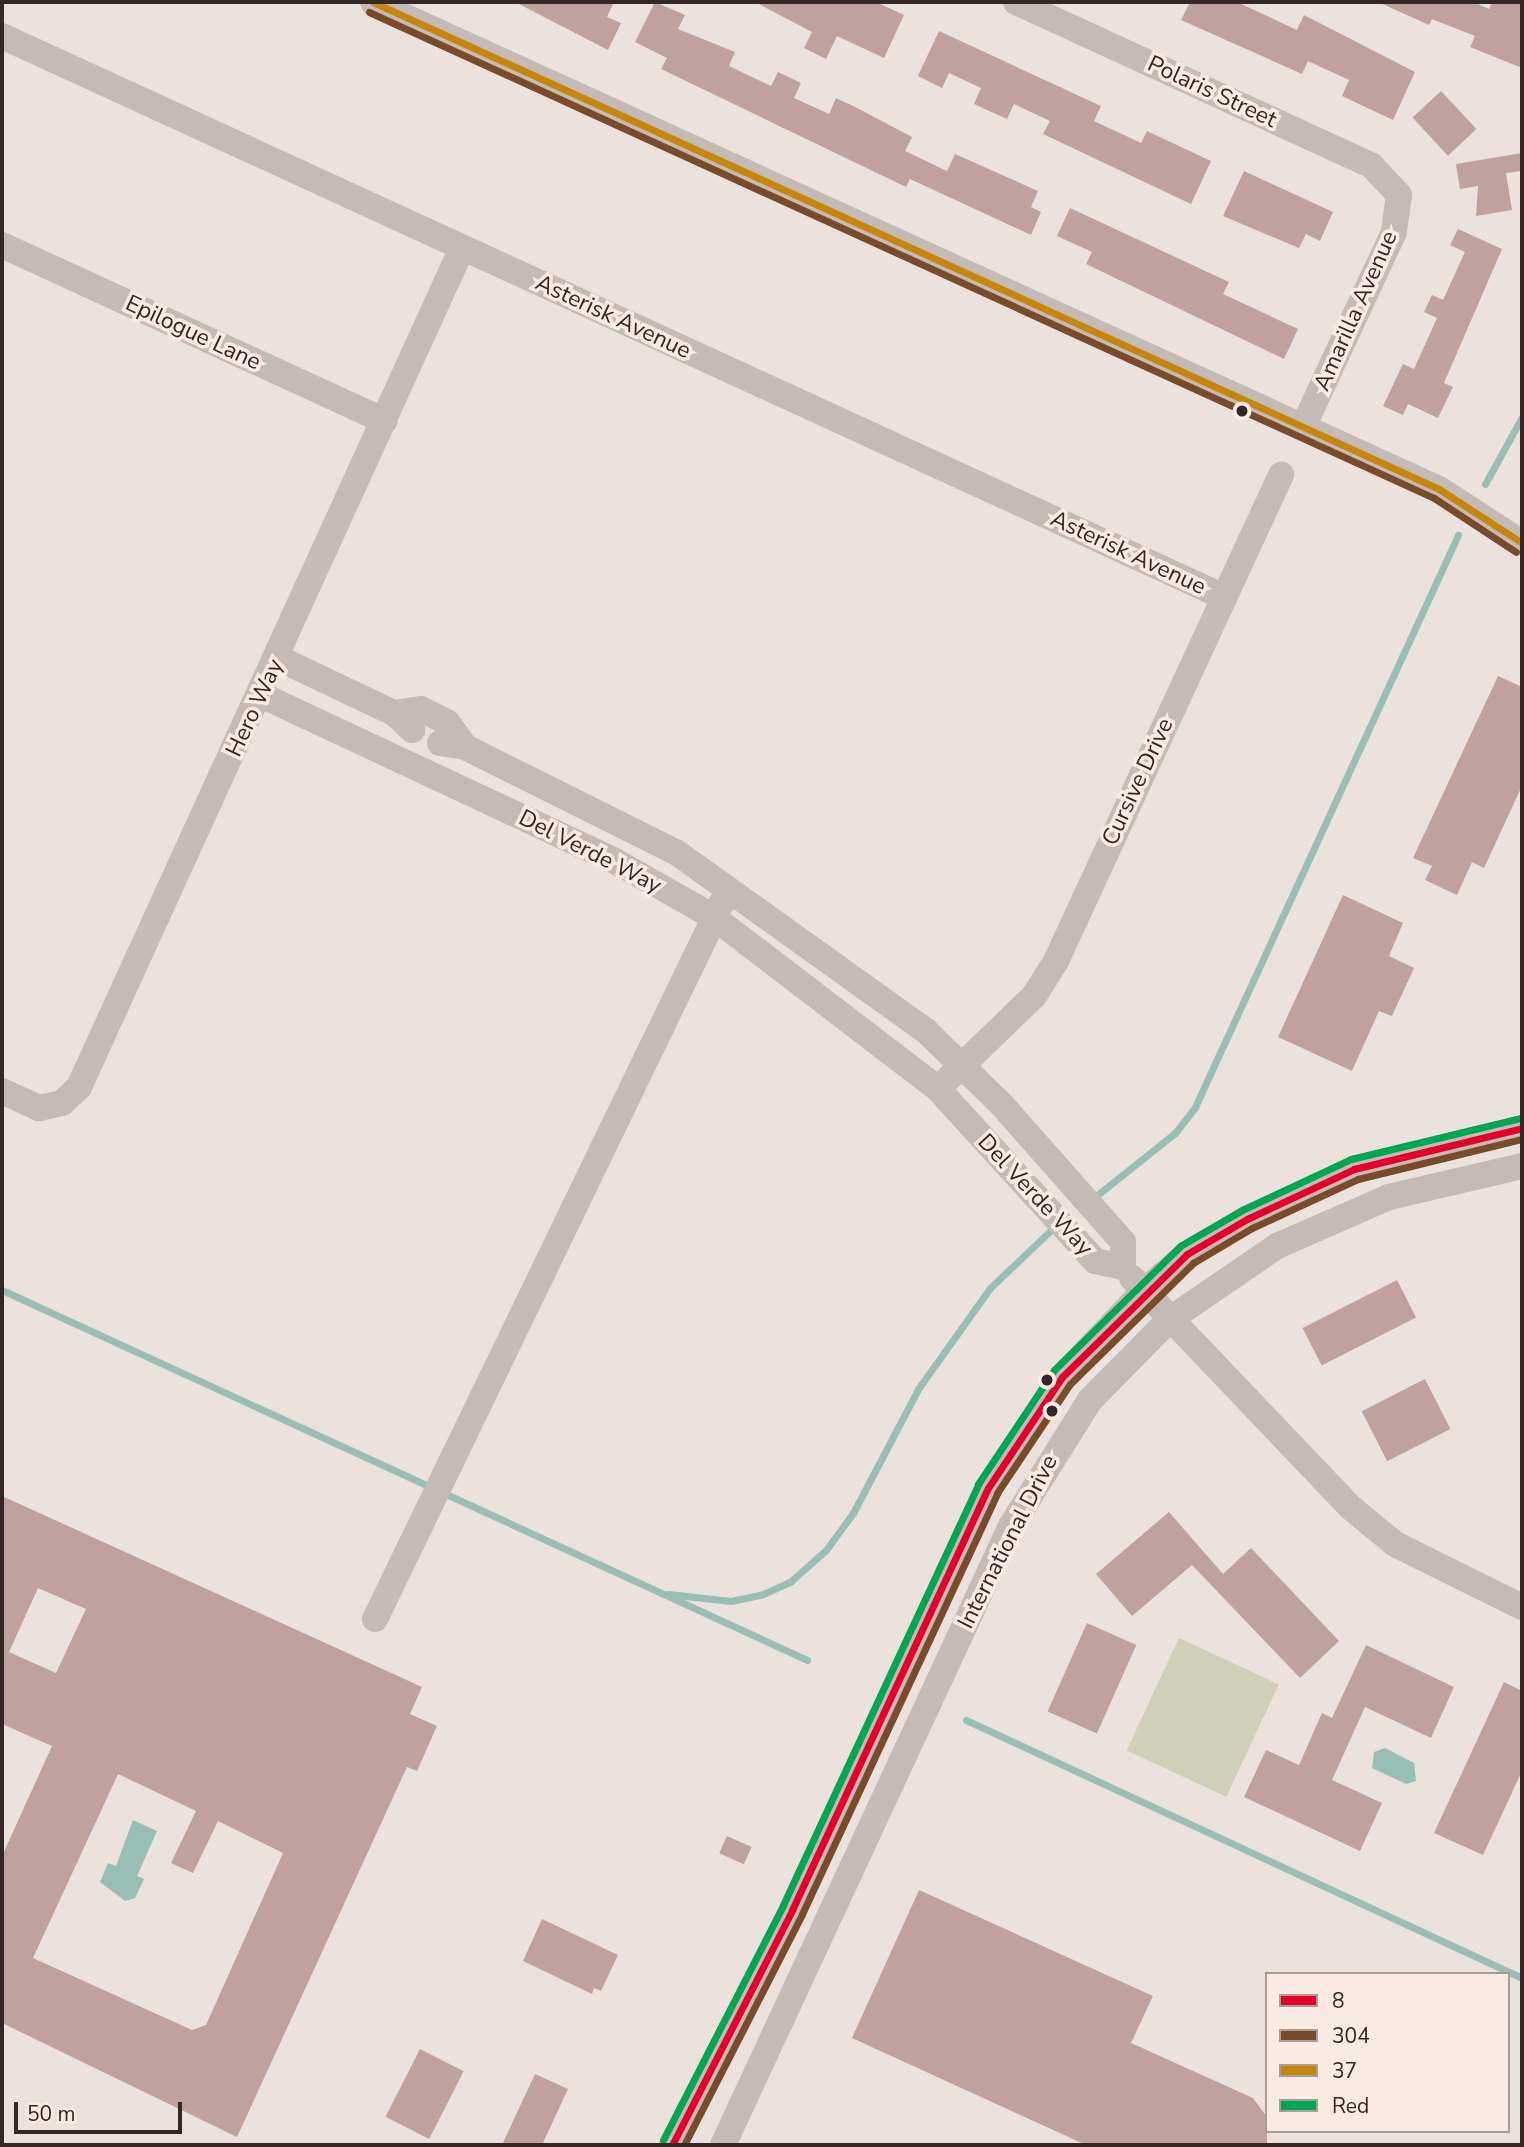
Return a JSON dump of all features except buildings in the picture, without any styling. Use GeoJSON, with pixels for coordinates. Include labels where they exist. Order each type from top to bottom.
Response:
{"type":"FeatureCollection","features":[{"type":"Feature","properties":{"kind":"street"},"geometry":{"type":"LineString","coordinates":[[373,2],[1440,489],[1522,543]]}},
{"type":"Feature","properties":{"kind":"street","name":"Polaris Street"},"geometry":{"type":"LineString","coordinates":[[1016,2],[1372,166],[1399,195]]}},
{"type":"Feature","properties":{"kind":"street","name":"Asterisk Avenue"},"geometry":{"type":"LineString","coordinates":[[2,36],[1224,597]]}},
{"type":"Feature","properties":{"kind":"street","name":"Amarilla Avenue"},"geometry":{"type":"LineString","coordinates":[[1304,425],[1394,232],[1399,195]]}},
{"type":"Feature","properties":{"kind":"street","name":"Epilogue Lane"},"geometry":{"type":"LineString","coordinates":[[2,245],[384,421]]}},
{"type":"Feature","properties":{"kind":"street","name":"Hero Way"},"geometry":{"type":"LineString","coordinates":[[2,1091],[39,1108],[62,1103],[79,1087],[278,658],[462,248]]}},
{"type":"Feature","properties":{"kind":"street","name":"Cursive Drive"},"geometry":{"type":"LineString","coordinates":[[938,1089],[1034,996],[1056,961],[1281,475]]}},
{"type":"Feature","properties":{"kind":"street","name":"Del Verde Way"},"geometry":{"type":"LineString","coordinates":[[261,695],[615,861],[712,916],[938,1089],[1095,1261],[1123,1267],[1123,1242],[962,1066],[926,1031],[732,890],[676,852],[452,745],[447,722],[421,709],[403,722],[278,658]]}},
{"type":"Feature","properties":{"kind":"street"},"geometry":{"type":"LineString","coordinates":[[449,783],[452,745]]}},
{"type":"Feature","properties":{"kind":"street"},"geometry":{"type":"LineString","coordinates":[[375,1619],[712,916],[732,890]]}},
{"type":"Feature","properties":{"kind":"street","name":"International Drive"},"geometry":{"type":"LineString","coordinates":[[672,2145],[792,1910],[988,1488],[1062,1377],[1143,1292],[1187,1254],[1297,1191],[1397,1155],[1522,1128]]}},
{"type":"Feature","properties":{"kind":"street","name":"International Drive"},"geometry":{"type":"LineString","coordinates":[[723,2145],[1038,1475],[1090,1400],[1169,1320],[1212,1286],[1329,1218],[1448,1180],[1522,1166]]}},
{"type":"Feature","properties":{"kind":"street"},"geometry":{"type":"LineString","coordinates":[[1123,1267],[1169,1320],[1359,1515],[1395,1544],[1522,1607]]}},
{"type":"Feature","properties":{"kind":"green space"},"geometry":{"type":"Polygon","coordinates":[[[1179,1638],[1279,1684],[1226,1797],[1127,1750],[1179,1638]]]}},
{"type":"Feature","properties":{"kind":"water"},"geometry":{"type":"Polygon","coordinates":[[[1385,1748],[1414,1763],[1416,1781],[1406,1784],[1372,1768],[1374,1752],[1385,1748]]]}},
{"type":"Feature","properties":{"kind":"water"},"geometry":{"type":"Polygon","coordinates":[[[133,1820],[157,1831],[137,1876],[144,1879],[135,1898],[125,1901],[100,1882],[108,1863],[116,1866],[133,1820]]]}},
{"type":"Feature","properties":{"kind":"waterway"},"geometry":{"type":"LineString","coordinates":[[1485,484],[1522,417]]}},
{"type":"Feature","properties":{"kind":"waterway"},"geometry":{"type":"LineString","coordinates":[[1096,1196],[1175,1133],[1195,1107],[1458,535]]}},
{"type":"Feature","properties":{"kind":"waterway"},"geometry":{"type":"LineString","coordinates":[[668,1594],[731,1601],[763,1594],[790,1582],[826,1550],[853,1513],[918,1389],[990,1288],[1052,1229]]}},
{"type":"Feature","properties":{"kind":"waterway"},"geometry":{"type":"LineString","coordinates":[[2,1290],[807,1660]]}},
{"type":"Feature","properties":{"kind":"waterway"},"geometry":{"type":"LineString","coordinates":[[966,1720],[1509,1972]]}},
{"type":"Feature","properties":{"kind":"waterway"},"geometry":{"type":"LineString","coordinates":[[1510,1972],[1522,1978]]}},
{"type":"Feature","properties":{"kind":"transit line","name":"37"},"geometry":{"type":"LineString","coordinates":[[373,2],[1439,489],[1522,543]]}},
{"type":"Feature","properties":{"kind":"transit line","name":"304"},"geometry":{"type":"LineString","coordinates":[[369,12],[1434,498],[1516,552]]}},
{"type":"Feature","properties":{"kind":"transit line","name":"Red"},"geometry":{"type":"LineString","coordinates":[[663,2140],[783,1905],[978,1484],[1054,1370],[1180,1246],[1242,1210],[1351,1159],[1520,1118]]}},
{"type":"Feature","properties":{"kind":"transit line","name":"8"},"geometry":{"type":"LineString","coordinates":[[672,2145],[792,1910],[988,1488],[1062,1377],[1187,1254],[1247,1219],[1354,1169],[1522,1128]]}},
{"type":"Feature","properties":{"kind":"transit line","name":"304"},"geometry":{"type":"LineString","coordinates":[[684,2145],[802,1914],[997,1493],[1070,1384],[1193,1263],[1252,1228],[1358,1179],[1522,1139]]}}]}
